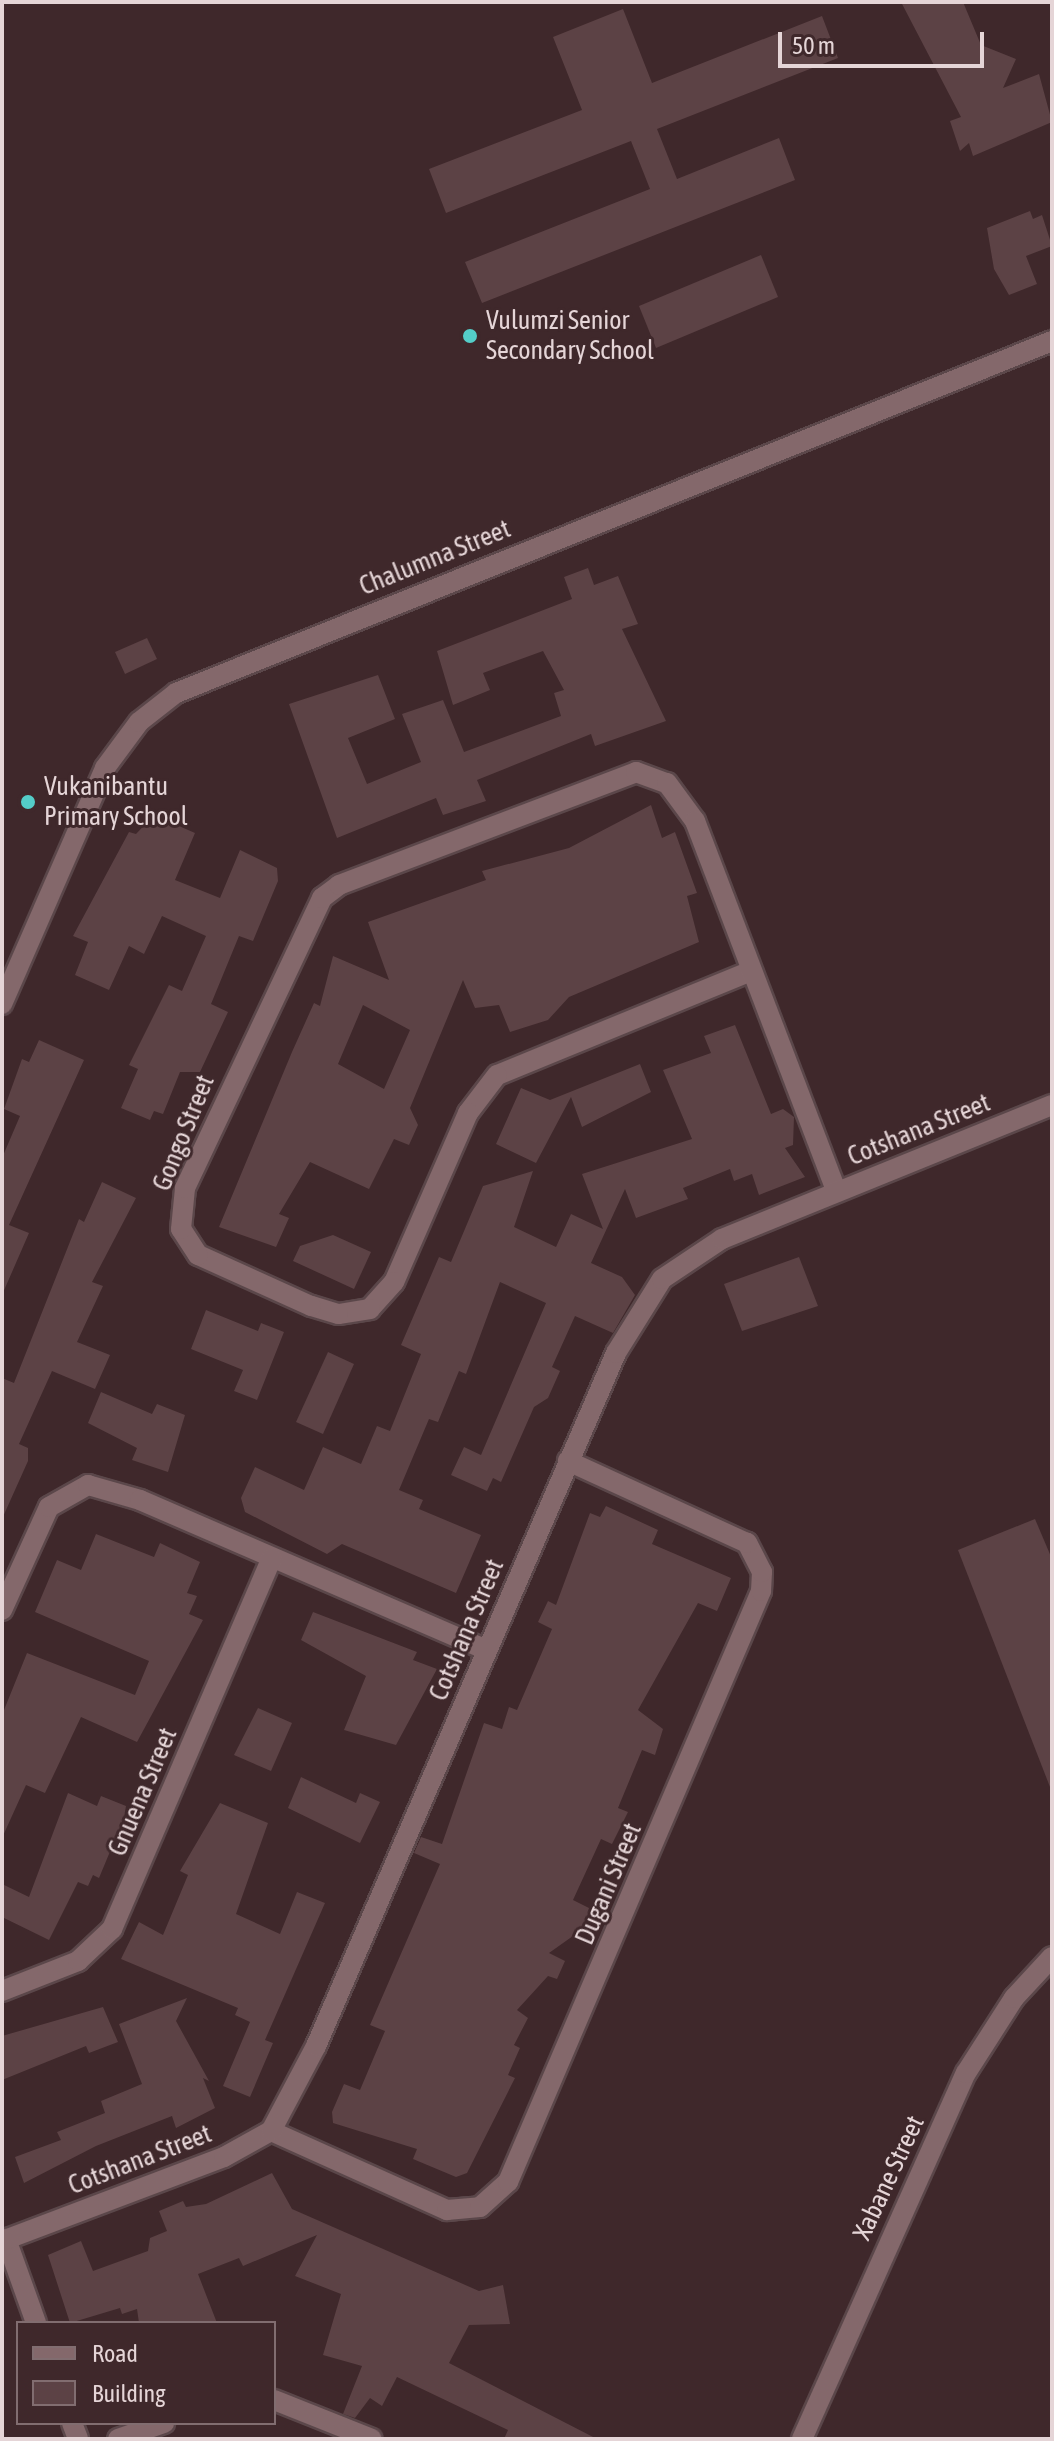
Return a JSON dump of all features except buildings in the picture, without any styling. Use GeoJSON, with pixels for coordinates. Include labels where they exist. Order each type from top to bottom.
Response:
{"type":"FeatureCollection","features":[{"type":"Feature","properties":{"kind":"street","name":"Chalumna Street"},"geometry":{"type":"LineString","coordinates":[[2,1004],[105,768],[139,722],[176,693],[1052,341]]}},
{"type":"Feature","properties":{"kind":"street","name":"Gongo Street"},"geometry":{"type":"LineString","coordinates":[[751,971],[497,1075],[468,1113],[394,1282],[370,1309],[338,1314],[311,1306],[198,1255],[186,1240],[180,1210],[185,1188],[309,913],[339,885],[618,775],[652,774],[695,821],[836,1191]]}},
{"type":"Feature","properties":{"kind":"street","name":"Cotshana Street"},"geometry":{"type":"LineString","coordinates":[[4,2240],[224,2157],[271,2131],[316,2046],[616,1353],[662,1279],[722,1239],[1052,1105]]}},
{"type":"Feature","properties":{"kind":"street","name":"Dugani Street"},"geometry":{"type":"LineString","coordinates":[[271,2131],[447,2210],[480,2207],[508,2182],[761,1591],[762,1572],[747,1543],[568,1461]]}},
{"type":"Feature","properties":{"kind":"street"},"geometry":{"type":"LineString","coordinates":[[2,1610],[40,1522],[72,1488],[107,1487],[487,1650]]}},
{"type":"Feature","properties":{"kind":"street","name":"Gnuena Street"},"geometry":{"type":"LineString","coordinates":[[2,1991],[78,1961],[112,1929],[272,1558]]}},
{"type":"Feature","properties":{"kind":"street","name":"Xabane Street"},"geometry":{"type":"LineString","coordinates":[[802,2439],[966,2073],[1014,1998],[1052,1957]]}},
{"type":"Feature","properties":{"kind":"street"},"geometry":{"type":"LineString","coordinates":[[4,2240],[35,2321]]}},
{"type":"Feature","properties":{"kind":"street"},"geometry":{"type":"LineString","coordinates":[[276,2401],[372,2439]]}},
{"type":"Feature","properties":{"kind":"street"},"geometry":{"type":"LineString","coordinates":[[118,2439],[158,2425]]}},
{"type":"Feature","properties":{"kind":"place","name":"Vulumzi Senior Secondary School"},"geometry":{"type":"Point","coordinates":[470,336]}},
{"type":"Feature","properties":{"kind":"place","name":"Vukanibantu Primary School"},"geometry":{"type":"Point","coordinates":[28,802]}}]}
